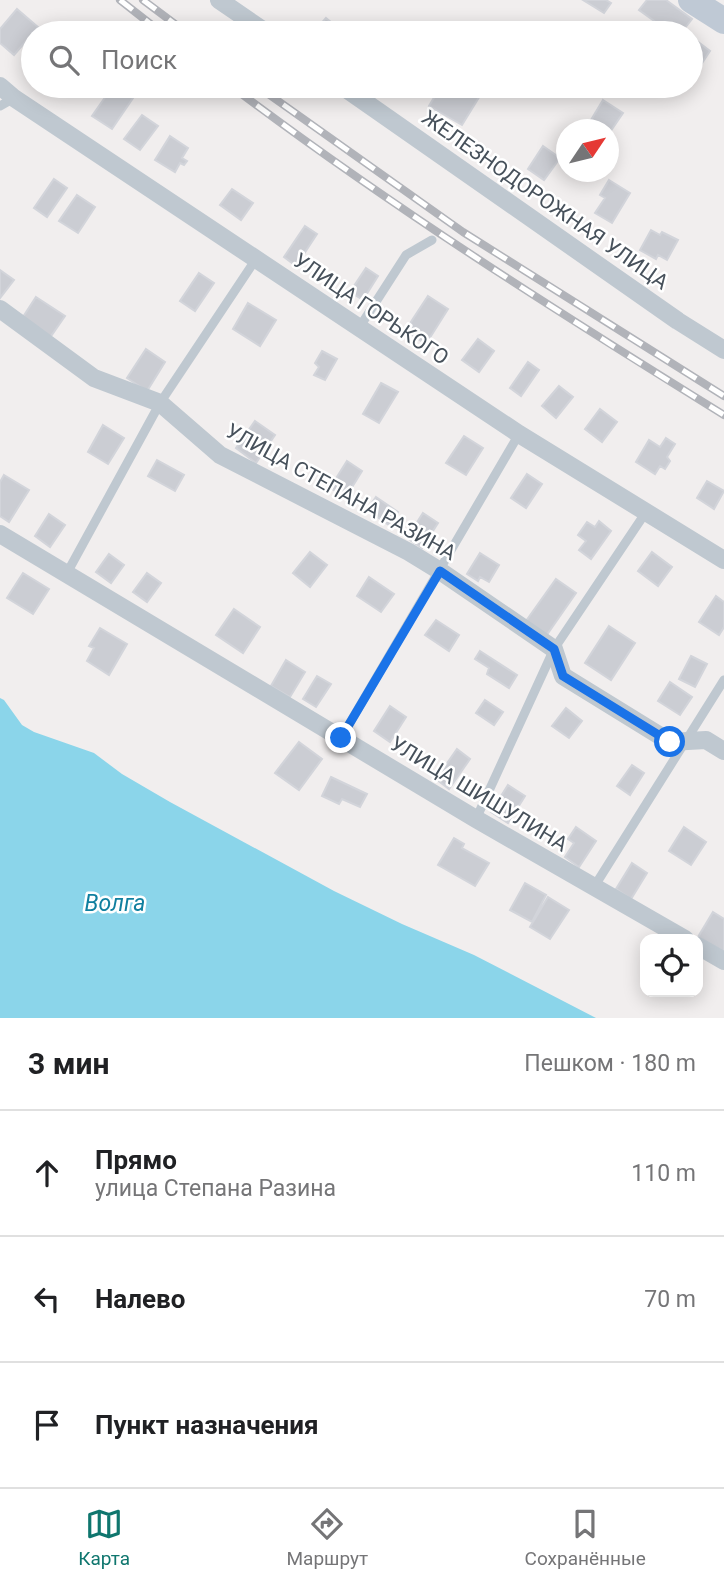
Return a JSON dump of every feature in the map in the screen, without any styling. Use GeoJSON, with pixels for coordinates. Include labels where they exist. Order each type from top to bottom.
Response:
{"type":"FeatureCollection","features":[{"type":"Feature","properties":{"kind":"main road"},"geometry":{"type":"LineString","coordinates":[[691,0],[724,20]]}},
{"type":"Feature","properties":{"kind":"street"},"geometry":{"type":"LineString","coordinates":[[219,0],[250,21]]}},
{"type":"Feature","properties":{"kind":"street","name":"УЛИЦА ГОРЬКОГО"},"geometry":{"type":"LineString","coordinates":[[5,96],[519,434],[724,560]]}},
{"type":"Feature","properties":{"kind":"street","name":"ЖЕЛЕЗНОДОРОЖНАЯ УЛИЦА"},"geometry":{"type":"LineString","coordinates":[[359,98],[678,321],[724,350]]}},
{"type":"Feature","properties":{"kind":"street","name":"УЛИЦА СТЕПАНА РАЗИНА"},"geometry":{"type":"LineString","coordinates":[[0,309],[94,378],[160,402],[220,455],[409,552],[554,649]]}},
{"type":"Feature","properties":{"kind":"street","name":"УЛИЦА ШИШУЛИНА"},"geometry":{"type":"LineString","coordinates":[[0,534],[475,819],[676,934]]}},
{"type":"Feature","properties":{"kind":"street"},"geometry":{"type":"LineString","coordinates":[[554,649],[563,676],[670,742],[706,740],[724,751]]}},
{"type":"Feature","properties":{"kind":"street"},"geometry":{"type":"LineString","coordinates":[[703,949],[724,961]]}},
{"type":"Feature","properties":{"kind":"lane"},"geometry":{"type":"LineString","coordinates":[[359,328],[406,254],[432,240]]}},
{"type":"Feature","properties":{"kind":"lane"},"geometry":{"type":"LineString","coordinates":[[68,573],[160,402],[257,260]]}},
{"type":"Feature","properties":{"kind":"lane"},"geometry":{"type":"LineString","coordinates":[[341,738],[519,434]]}},
{"type":"Feature","properties":{"kind":"lane"},"geometry":{"type":"LineString","coordinates":[[475,819],[554,649],[646,512]]}},
{"type":"Feature","properties":{"kind":"lane"},"geometry":{"type":"LineString","coordinates":[[594,887],[724,680]]}},
{"type":"Feature","properties":{"kind":"water","name":"Волга"},"geometry":{"type":"Polygon","coordinates":[[[0,698],[22,725],[34,732],[94,753],[122,774],[170,802],[334,891],[474,955],[596,1018],[0,1018],[0,698]]]}},
{"type":"Feature","properties":{"kind":"building"},"geometry":{"type":"Polygon","coordinates":[[[583,0],[606,0],[611,3],[604,13],[583,0]]]}},
{"type":"Feature","properties":{"kind":"building"},"geometry":{"type":"Polygon","coordinates":[[[647,0],[666,0],[692,19],[654,21],[639,10],[647,0]]]}},
{"type":"Feature","properties":{"kind":"building"},"geometry":{"type":"Polygon","coordinates":[[[17,9],[31,21],[21,21],[21,47],[14,55],[0,43],[0,29],[17,9]]]}},
{"type":"Feature","properties":{"kind":"building"},"geometry":{"type":"Polygon","coordinates":[[[703,46],[710,51],[703,62],[703,46]]]}},
{"type":"Feature","properties":{"kind":"building"},"geometry":{"type":"Polygon","coordinates":[[[105,98],[133,98],[112,129],[92,116],[105,98]]]}},
{"type":"Feature","properties":{"kind":"building"},"geometry":{"type":"Polygon","coordinates":[[[434,98],[479,98],[462,125],[429,106],[434,98]]]}},
{"type":"Feature","properties":{"kind":"building"},"geometry":{"type":"Polygon","coordinates":[[[603,100],[623,113],[619,119],[592,119],[603,100]]]}},
{"type":"Feature","properties":{"kind":"building"},"geometry":{"type":"Polygon","coordinates":[[[142,115],[158,126],[140,150],[124,139],[142,115]]]}},
{"type":"Feature","properties":{"kind":"building"},"geometry":{"type":"Polygon","coordinates":[[[170,136],[188,148],[182,158],[187,161],[184,165],[180,163],[175,172],[155,160],[170,136]]]}},
{"type":"Feature","properties":{"kind":"building"},"geometry":{"type":"Polygon","coordinates":[[[543,146],[556,155],[556,164],[544,180],[528,169],[543,146]]]}},
{"type":"Feature","properties":{"kind":"building"},"geometry":{"type":"Polygon","coordinates":[[[54,179],[67,188],[47,217],[34,208],[54,179]]]}},
{"type":"Feature","properties":{"kind":"building"},"geometry":{"type":"Polygon","coordinates":[[[608,182],[630,193],[612,223],[595,213],[605,198],[600,195],[608,182]]]}},
{"type":"Feature","properties":{"kind":"building"},"geometry":{"type":"Polygon","coordinates":[[[232,189],[253,203],[241,220],[220,205],[232,189]]]}},
{"type":"Feature","properties":{"kind":"building"},"geometry":{"type":"Polygon","coordinates":[[[77,195],[95,207],[78,233],[59,221],[77,195]]]}},
{"type":"Feature","properties":{"kind":"building"},"geometry":{"type":"Polygon","coordinates":[[[305,226],[317,234],[296,266],[284,257],[305,226]]]}},
{"type":"Feature","properties":{"kind":"building"},"geometry":{"type":"Polygon","coordinates":[[[651,230],[678,240],[667,260],[658,255],[656,259],[640,250],[651,230]]]}},
{"type":"Feature","properties":{"kind":"building"},"geometry":{"type":"Polygon","coordinates":[[[366,268],[378,276],[363,300],[350,292],[366,268]]]}},
{"type":"Feature","properties":{"kind":"building"},"geometry":{"type":"Polygon","coordinates":[[[0,270],[14,280],[0,298],[0,270]]]}},
{"type":"Feature","properties":{"kind":"building"},"geometry":{"type":"Polygon","coordinates":[[[199,273],[214,283],[195,311],[180,301],[199,273]]]}},
{"type":"Feature","properties":{"kind":"building"},"geometry":{"type":"Polygon","coordinates":[[[428,296],[448,309],[426,344],[405,331],[428,296]]]}},
{"type":"Feature","properties":{"kind":"building"},"geometry":{"type":"Polygon","coordinates":[[[36,297],[65,316],[49,339],[21,320],[36,297]]]}},
{"type":"Feature","properties":{"kind":"building"},"geometry":{"type":"Polygon","coordinates":[[[248,303],[276,320],[260,346],[233,329],[248,303]]]}},
{"type":"Feature","properties":{"kind":"building"},"geometry":{"type":"Polygon","coordinates":[[[478,339],[494,351],[479,372],[462,360],[478,339]]]}},
{"type":"Feature","properties":{"kind":"building"},"geometry":{"type":"Polygon","coordinates":[[[146,349],[165,362],[147,391],[127,378],[146,349]]]}},
{"type":"Feature","properties":{"kind":"building"},"geometry":{"type":"Polygon","coordinates":[[[322,351],[337,359],[325,380],[314,375],[319,367],[315,363],[322,351]]]}},
{"type":"Feature","properties":{"kind":"building"},"geometry":{"type":"Polygon","coordinates":[[[528,362],[539,370],[521,396],[510,388],[528,362]]]}},
{"type":"Feature","properties":{"kind":"building"},"geometry":{"type":"Polygon","coordinates":[[[381,383],[398,392],[379,423],[363,414],[381,383]]]}},
{"type":"Feature","properties":{"kind":"building"},"geometry":{"type":"Polygon","coordinates":[[[559,386],[573,397],[556,418],[542,406],[559,386]]]}},
{"type":"Feature","properties":{"kind":"building"},"geometry":{"type":"Polygon","coordinates":[[[600,409],[617,422],[602,442],[585,429],[600,409]]]}},
{"type":"Feature","properties":{"kind":"building"},"geometry":{"type":"Polygon","coordinates":[[[255,421],[275,435],[256,463],[236,448],[255,421]]]}},
{"type":"Feature","properties":{"kind":"building"},"geometry":{"type":"Polygon","coordinates":[[[103,425],[124,438],[108,464],[88,452],[103,425]]]}},
{"type":"Feature","properties":{"kind":"building"},"geometry":{"type":"Polygon","coordinates":[[[464,436],[483,448],[466,475],[446,463],[464,436]]]}},
{"type":"Feature","properties":{"kind":"building"},"geometry":{"type":"Polygon","coordinates":[[[666,438],[675,444],[667,457],[670,461],[665,469],[660,466],[655,474],[636,462],[649,440],[660,447],[666,438]]]}},
{"type":"Feature","properties":{"kind":"building"},"geometry":{"type":"Polygon","coordinates":[[[157,460],[184,475],[175,491],[148,476],[157,460]]]}},
{"type":"Feature","properties":{"kind":"building"},"geometry":{"type":"Polygon","coordinates":[[[347,461],[362,471],[346,497],[330,488],[347,461]]]}},
{"type":"Feature","properties":{"kind":"building"},"geometry":{"type":"Polygon","coordinates":[[[527,474],[542,484],[526,508],[511,498],[527,474]]]}},
{"type":"Feature","properties":{"kind":"building"},"geometry":{"type":"Polygon","coordinates":[[[4,475],[29,490],[9,522],[0,516],[0,482],[4,475]]]}},
{"type":"Feature","properties":{"kind":"building"},"geometry":{"type":"Polygon","coordinates":[[[707,481],[724,491],[714,509],[697,498],[707,481]]]}},
{"type":"Feature","properties":{"kind":"building"},"geometry":{"type":"Polygon","coordinates":[[[376,497],[398,512],[389,525],[367,510],[376,497]]]}},
{"type":"Feature","properties":{"kind":"building"},"geometry":{"type":"Polygon","coordinates":[[[423,513],[438,523],[422,548],[407,538],[423,513]]]}},
{"type":"Feature","properties":{"kind":"building"},"geometry":{"type":"Polygon","coordinates":[[[49,514],[65,525],[50,547],[35,536],[49,514]]]}},
{"type":"Feature","properties":{"kind":"building"},"geometry":{"type":"Polygon","coordinates":[[[599,521],[611,531],[591,559],[579,550],[586,541],[578,535],[587,522],[595,527],[599,521]]]}},
{"type":"Feature","properties":{"kind":"building"},"geometry":{"type":"Polygon","coordinates":[[[310,552],[327,565],[310,587],[293,573],[310,552]]]}},
{"type":"Feature","properties":{"kind":"building"},"geometry":{"type":"Polygon","coordinates":[[[652,552],[672,567],[658,586],[638,571],[652,552]]]}},
{"type":"Feature","properties":{"kind":"building"},"geometry":{"type":"Polygon","coordinates":[[[480,553],[499,565],[489,582],[480,577],[478,581],[467,574],[480,553]]]}},
{"type":"Feature","properties":{"kind":"building"},"geometry":{"type":"Polygon","coordinates":[[[109,554],[124,565],[111,583],[96,572],[109,554]]]}},
{"type":"Feature","properties":{"kind":"building"},"geometry":{"type":"Polygon","coordinates":[[[23,573],[49,589],[33,614],[7,598],[23,573]]]}},
{"type":"Feature","properties":{"kind":"building"},"geometry":{"type":"Polygon","coordinates":[[[147,573],[161,583],[147,602],[133,592],[147,573]]]}},
{"type":"Feature","properties":{"kind":"building"},"geometry":{"type":"Polygon","coordinates":[[[369,577],[394,594],[381,612],[357,596],[369,577]]]}},
{"type":"Feature","properties":{"kind":"building"},"geometry":{"type":"Polygon","coordinates":[[[556,579],[576,593],[546,636],[526,621],[556,579]]]}},
{"type":"Feature","properties":{"kind":"building"},"geometry":{"type":"Polygon","coordinates":[[[716,596],[724,602],[724,627],[719,635],[699,622],[716,596]]]}},
{"type":"Feature","properties":{"kind":"building"},"geometry":{"type":"Polygon","coordinates":[[[234,609],[260,627],[243,653],[216,635],[234,609]]]}},
{"type":"Feature","properties":{"kind":"building"},"geometry":{"type":"Polygon","coordinates":[[[436,620],[459,635],[449,651],[425,635],[436,620]]]}},
{"type":"Feature","properties":{"kind":"building"},"geometry":{"type":"Polygon","coordinates":[[[609,626],[635,643],[611,680],[585,663],[609,626]]]}},
{"type":"Feature","properties":{"kind":"building"},"geometry":{"type":"Polygon","coordinates":[[[100,628],[127,644],[109,675],[87,661],[94,648],[89,646],[100,628]]]}},
{"type":"Feature","properties":{"kind":"building"},"geometry":{"type":"Polygon","coordinates":[[[480,651],[517,675],[509,688],[487,674],[489,668],[475,659],[480,651]]]}},
{"type":"Feature","properties":{"kind":"building"},"geometry":{"type":"Polygon","coordinates":[[[691,656],[707,664],[695,687],[679,679],[691,656]]]}},
{"type":"Feature","properties":{"kind":"building"},"geometry":{"type":"Polygon","coordinates":[[[286,660],[305,672],[290,697],[271,686],[286,660]]]}},
{"type":"Feature","properties":{"kind":"building"},"geometry":{"type":"Polygon","coordinates":[[[317,676],[331,684],[316,707],[303,699],[317,676]]]}},
{"type":"Feature","properties":{"kind":"building"},"geometry":{"type":"Polygon","coordinates":[[[670,682],[692,697],[680,715],[658,701],[670,682]]]}},
{"type":"Feature","properties":{"kind":"building"},"geometry":{"type":"Polygon","coordinates":[[[485,700],[503,712],[494,725],[476,713],[485,700]]]}},
{"type":"Feature","properties":{"kind":"building"},"geometry":{"type":"Polygon","coordinates":[[[390,706],[406,717],[390,742],[374,731],[390,706]]]}},
{"type":"Feature","properties":{"kind":"building"},"geometry":{"type":"Polygon","coordinates":[[[566,708],[582,721],[569,738],[552,726],[566,708]]]}},
{"type":"Feature","properties":{"kind":"building"},"geometry":{"type":"Polygon","coordinates":[[[299,742],[322,759],[299,790],[275,773],[299,742]]]}},
{"type":"Feature","properties":{"kind":"building"},"geometry":{"type":"Polygon","coordinates":[[[457,749],[470,759],[449,789],[436,779],[457,749]]]}},
{"type":"Feature","properties":{"kind":"building"},"geometry":{"type":"Polygon","coordinates":[[[632,765],[644,773],[630,795],[617,786],[632,765]]]}},
{"type":"Feature","properties":{"kind":"building"},"geometry":{"type":"Polygon","coordinates":[[[331,777],[367,794],[360,807],[342,799],[339,804],[322,796],[331,777]]]}},
{"type":"Feature","properties":{"kind":"building"},"geometry":{"type":"Polygon","coordinates":[[[508,785],[525,796],[508,823],[491,812],[508,785]]]}},
{"type":"Feature","properties":{"kind":"building"},"geometry":{"type":"Polygon","coordinates":[[[576,827],[596,841],[579,867],[565,857],[574,843],[568,839],[576,827]]]}},
{"type":"Feature","properties":{"kind":"building"},"geometry":{"type":"Polygon","coordinates":[[[684,827],[706,842],[691,865],[669,851],[684,827]]]}},
{"type":"Feature","properties":{"kind":"building"},"geometry":{"type":"Polygon","coordinates":[[[454,838],[464,844],[462,848],[489,863],[475,886],[438,865],[454,838]]]}},
{"type":"Feature","properties":{"kind":"building"},"geometry":{"type":"Polygon","coordinates":[[[632,863],[647,873],[631,899],[616,889],[632,863]]]}},
{"type":"Feature","properties":{"kind":"building"},"geometry":{"type":"Polygon","coordinates":[[[525,883],[546,895],[532,922],[510,910],[525,883]]]}},
{"type":"Feature","properties":{"kind":"building"},"geometry":{"type":"Polygon","coordinates":[[[548,897],[569,910],[550,939],[530,927],[548,897]]]}},
{"type":"Feature","properties":{"kind":"building"},"geometry":{"type":"Polygon","coordinates":[[[713,912],[724,919],[724,953],[703,940],[703,934],[700,934],[713,912]]]}},
{"type":"Feature","properties":{"kind":"railway"},"geometry":{"type":"LineString","coordinates":[[120,0],[147,21]]}},
{"type":"Feature","properties":{"kind":"railway"},"geometry":{"type":"LineString","coordinates":[[143,0],[171,21]]}},
{"type":"Feature","properties":{"kind":"railway"},"geometry":{"type":"LineString","coordinates":[[247,98],[351,173],[474,256],[724,415]]}},
{"type":"Feature","properties":{"kind":"railway"},"geometry":{"type":"LineString","coordinates":[[274,98],[463,232],[724,396]]}},
{"type":"Feature","properties":{"kind":"route"},"geometry":{"type":"LineString","coordinates":[[341,738],[440,571],[554,649],[563,676],[670,742]]}}]}
